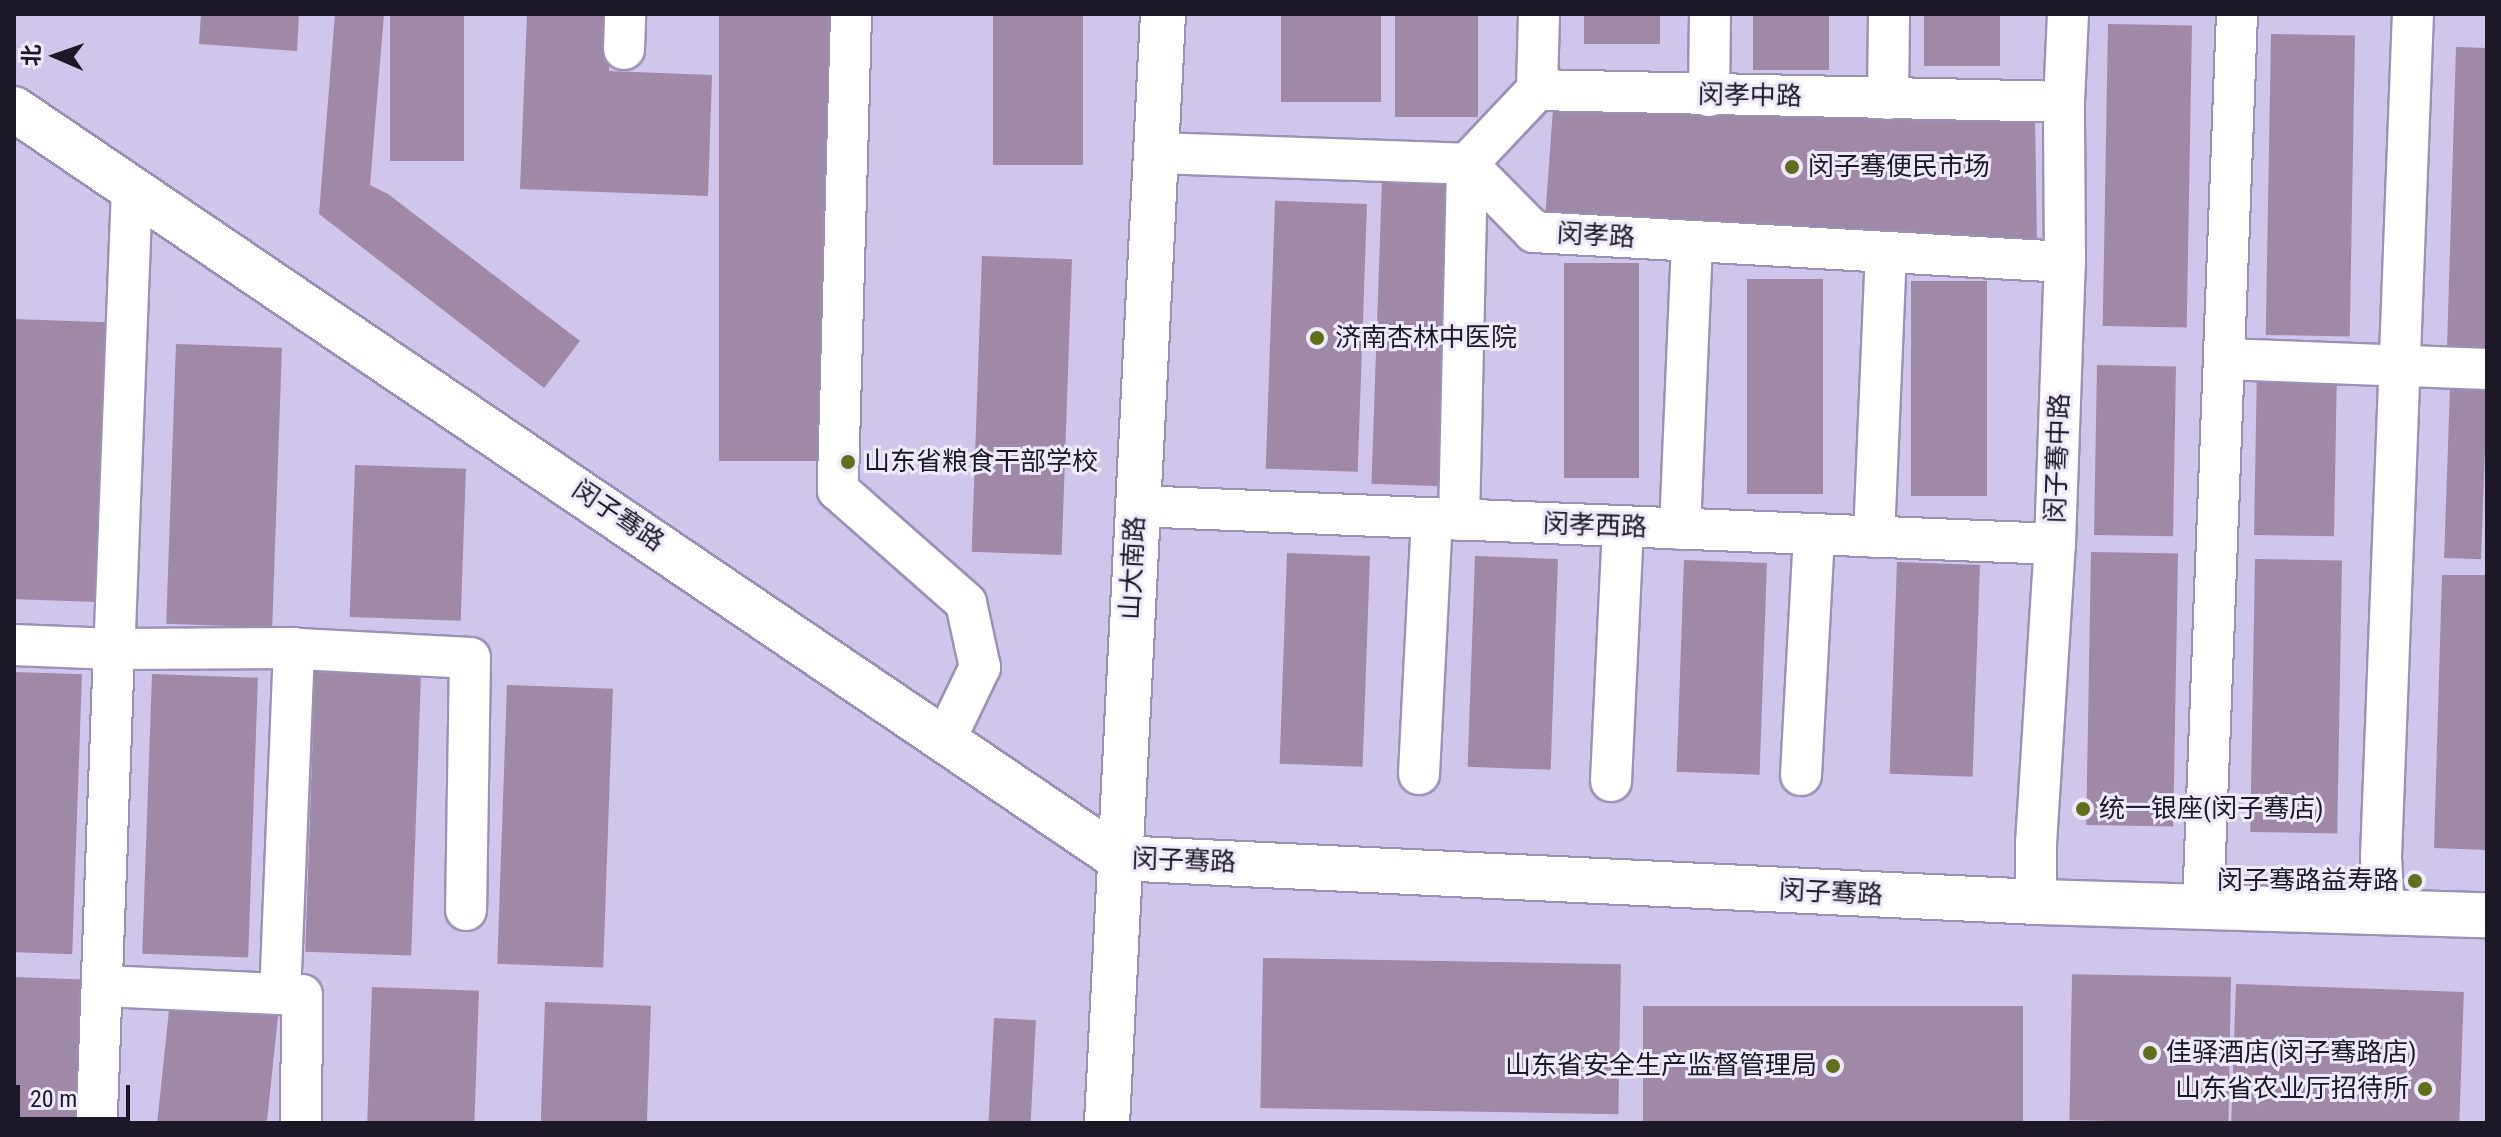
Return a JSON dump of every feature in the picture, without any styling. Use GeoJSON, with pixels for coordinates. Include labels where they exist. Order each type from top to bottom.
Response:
{"type":"FeatureCollection","features":[{"type":"Feature","properties":{"kind":"street"},"geometry":{"type":"LineString","coordinates":[[851,14],[838,490],[966,603],[980,667],[946,738]]}},
{"type":"Feature","properties":{"kind":"street","name":"山大南路"},"geometry":{"type":"LineString","coordinates":[[1107,1123],[1163,14]]}},
{"type":"Feature","properties":{"kind":"street"},"geometry":{"type":"LineString","coordinates":[[1419,774],[1446,520],[1467,164],[1537,90],[1539,14]]}},
{"type":"Feature","properties":{"kind":"street"},"geometry":{"type":"LineString","coordinates":[[1709,96],[1710,14]]}},
{"type":"Feature","properties":{"kind":"street"},"geometry":{"type":"LineString","coordinates":[[1888,99],[1889,14]]}},
{"type":"Feature","properties":{"kind":"street","name":"闵子骞中路"},"geometry":{"type":"LineString","coordinates":[[2036,902],[2036,844],[2055,544],[2065,262],[2064,102],[2068,14]]}},
{"type":"Feature","properties":{"kind":"street"},"geometry":{"type":"LineString","coordinates":[[2203,907],[2237,14]]}},
{"type":"Feature","properties":{"kind":"street"},"geometry":{"type":"LineString","coordinates":[[2384,911],[2381,857],[2413,14]]}},
{"type":"Feature","properties":{"kind":"street","name":"闵孝中路"},"geometry":{"type":"LineString","coordinates":[[1537,90],[2064,102]]}},
{"type":"Feature","properties":{"kind":"street","name":"闵子骞路"},"geometry":{"type":"LineString","coordinates":[[14,109],[946,738],[1118,858],[2036,902],[2487,915]]}},
{"type":"Feature","properties":{"kind":"street"},"geometry":{"type":"LineString","coordinates":[[1156,153],[1467,164]]}},
{"type":"Feature","properties":{"kind":"street","name":"闵孝路"},"geometry":{"type":"LineString","coordinates":[[1467,164],[1534,232],[2065,262]]}},
{"type":"Feature","properties":{"kind":"street"},"geometry":{"type":"LineString","coordinates":[[97,1123],[132,188]]}},
{"type":"Feature","properties":{"kind":"street"},"geometry":{"type":"LineString","coordinates":[[1680,529],[1692,241]]}},
{"type":"Feature","properties":{"kind":"street"},"geometry":{"type":"LineString","coordinates":[[1874,537],[1886,253]]}},
{"type":"Feature","properties":{"kind":"street"},"geometry":{"type":"LineString","coordinates":[[2225,359],[2400,363],[2487,369]]}},
{"type":"Feature","properties":{"kind":"street","name":"闵孝西路"},"geometry":{"type":"LineString","coordinates":[[1136,506],[2055,544]]}},
{"type":"Feature","properties":{"kind":"street"},"geometry":{"type":"LineString","coordinates":[[1611,781],[1623,527]]}},
{"type":"Feature","properties":{"kind":"street"},"geometry":{"type":"LineString","coordinates":[[1801,775],[1814,535]]}},
{"type":"Feature","properties":{"kind":"street"},"geometry":{"type":"LineString","coordinates":[[14,645],[114,649],[294,648],[280,994]]}},
{"type":"Feature","properties":{"kind":"street"},"geometry":{"type":"LineString","coordinates":[[281,648],[470,658],[466,910]]}},
{"type":"Feature","properties":{"kind":"street"},"geometry":{"type":"LineString","coordinates":[[102,986],[302,995],[301,1123]]}},
{"type":"Feature","properties":{"kind":"building"},"geometry":{"type":"Polygon","coordinates":[[[201,14],[299,14],[297,51],[199,44],[201,14]]]}},
{"type":"Feature","properties":{"kind":"building"},"geometry":{"type":"Polygon","coordinates":[[[335,14],[384,14],[370,185],[388,194],[580,341],[544,388],[319,214],[335,14]]]}},
{"type":"Feature","properties":{"kind":"building"},"geometry":{"type":"Polygon","coordinates":[[[390,14],[464,14],[464,161],[390,161],[390,14]]]}},
{"type":"Feature","properties":{"kind":"building"},"geometry":{"type":"Polygon","coordinates":[[[527,14],[612,14],[609,71],[712,75],[708,196],[520,189],[527,14]]]}},
{"type":"Feature","properties":{"kind":"building"},"geometry":{"type":"Polygon","coordinates":[[[719,14],[834,14],[834,461],[719,461],[719,14]]]}},
{"type":"Feature","properties":{"kind":"building"},"geometry":{"type":"Polygon","coordinates":[[[993,14],[1083,14],[1083,165],[993,165],[993,14]]]}},
{"type":"Feature","properties":{"kind":"building"},"geometry":{"type":"Polygon","coordinates":[[[1281,14],[1381,14],[1381,102],[1281,102],[1281,14]]]}},
{"type":"Feature","properties":{"kind":"building"},"geometry":{"type":"Polygon","coordinates":[[[1395,14],[1478,14],[1478,117],[1395,117],[1395,14]]]}},
{"type":"Feature","properties":{"kind":"building"},"geometry":{"type":"Polygon","coordinates":[[[1584,14],[1660,14],[1660,44],[1584,44],[1584,14]]]}},
{"type":"Feature","properties":{"kind":"building"},"geometry":{"type":"Polygon","coordinates":[[[1753,14],[1829,14],[1829,70],[1753,70],[1753,14]]]}},
{"type":"Feature","properties":{"kind":"building"},"geometry":{"type":"Polygon","coordinates":[[[1924,14],[2000,14],[2000,66],[1924,66],[1924,14]]]}},
{"type":"Feature","properties":{"kind":"building"},"geometry":{"type":"Polygon","coordinates":[[[2108,24],[2192,25],[2187,327],[2103,326],[2108,24]]]}},
{"type":"Feature","properties":{"kind":"building"},"geometry":{"type":"Polygon","coordinates":[[[2271,34],[2355,35],[2350,336],[2266,335],[2271,34]]]}},
{"type":"Feature","properties":{"kind":"building"},"geometry":{"type":"Polygon","coordinates":[[[2456,47],[2487,48],[2487,350],[2447,349],[2456,47]]]}},
{"type":"Feature","properties":{"kind":"building","name":"闵子骞便民市场"},"geometry":{"type":"Polygon","coordinates":[[[1553,109],[2035,113],[2037,245],[1545,220],[1553,109]]]}},
{"type":"Feature","properties":{"kind":"building"},"geometry":{"type":"Polygon","coordinates":[[[1382,181],[1465,184],[1454,487],[1371,484],[1382,181]]]}},
{"type":"Feature","properties":{"kind":"building","name":"济南杏林中医院"},"geometry":{"type":"Polygon","coordinates":[[[1275,201],[1367,204],[1358,472],[1266,469],[1275,201]]]}},
{"type":"Feature","properties":{"kind":"building"},"geometry":{"type":"Polygon","coordinates":[[[982,256],[1072,259],[1062,555],[972,552],[982,256]]]}},
{"type":"Feature","properties":{"kind":"building"},"geometry":{"type":"Polygon","coordinates":[[[1564,263],[1639,263],[1639,478],[1564,478],[1564,263]]]}},
{"type":"Feature","properties":{"kind":"building"},"geometry":{"type":"Polygon","coordinates":[[[1747,279],[1823,279],[1823,494],[1747,494],[1747,279]]]}},
{"type":"Feature","properties":{"kind":"building"},"geometry":{"type":"Polygon","coordinates":[[[1911,281],[1987,281],[1987,496],[1911,496],[1911,281]]]}},
{"type":"Feature","properties":{"kind":"building"},"geometry":{"type":"Polygon","coordinates":[[[14,319],[106,322],[96,602],[14,599],[14,319]]]}},
{"type":"Feature","properties":{"kind":"building"},"geometry":{"type":"Polygon","coordinates":[[[176,344],[282,348],[272,628],[166,624],[176,344]]]}},
{"type":"Feature","properties":{"kind":"building"},"geometry":{"type":"Polygon","coordinates":[[[2097,365],[2176,366],[2173,536],[2094,535],[2097,365]]]}},
{"type":"Feature","properties":{"kind":"building"},"geometry":{"type":"Polygon","coordinates":[[[2257,366],[2337,367],[2334,536],[2254,535],[2257,366]]]}},
{"type":"Feature","properties":{"kind":"building"},"geometry":{"type":"Polygon","coordinates":[[[2450,389],[2487,390],[2481,559],[2444,558],[2450,389]]]}},
{"type":"Feature","properties":{"kind":"building"},"geometry":{"type":"Polygon","coordinates":[[[355,465],[466,469],[461,621],[350,617],[355,465]]]}},
{"type":"Feature","properties":{"kind":"building"},"geometry":{"type":"Polygon","coordinates":[[[2091,552],[2178,554],[2173,826],[2086,825],[2091,552]]]}},
{"type":"Feature","properties":{"kind":"building"},"geometry":{"type":"Polygon","coordinates":[[[1287,553],[1370,556],[1363,767],[1280,764],[1287,553]]]}},
{"type":"Feature","properties":{"kind":"building"},"geometry":{"type":"Polygon","coordinates":[[[1475,556],[1558,559],[1551,770],[1468,767],[1475,556]]]}},
{"type":"Feature","properties":{"kind":"building"},"geometry":{"type":"Polygon","coordinates":[[[2255,559],[2342,561],[2337,833],[2250,832],[2255,559]]]}},
{"type":"Feature","properties":{"kind":"building"},"geometry":{"type":"Polygon","coordinates":[[[1684,560],[1767,563],[1760,775],[1677,772],[1684,560]]]}},
{"type":"Feature","properties":{"kind":"building"},"geometry":{"type":"Polygon","coordinates":[[[1897,562],[1980,565],[1973,777],[1890,774],[1897,562]]]}},
{"type":"Feature","properties":{"kind":"building"},"geometry":{"type":"Polygon","coordinates":[[[2442,575],[2487,575],[2487,850],[2434,848],[2442,575]]]}},
{"type":"Feature","properties":{"kind":"building"},"geometry":{"type":"Polygon","coordinates":[[[14,672],[82,674],[72,954],[14,952],[14,672]]]}},
{"type":"Feature","properties":{"kind":"building"},"geometry":{"type":"Polygon","coordinates":[[[315,672],[421,676],[411,956],[305,952],[315,672]]]}},
{"type":"Feature","properties":{"kind":"building"},"geometry":{"type":"Polygon","coordinates":[[[152,674],[258,678],[248,958],[142,954],[152,674]]]}},
{"type":"Feature","properties":{"kind":"building"},"geometry":{"type":"Polygon","coordinates":[[[507,685],[613,689],[603,968],[497,964],[507,685]]]}},
{"type":"Feature","properties":{"kind":"building"},"geometry":{"type":"Polygon","coordinates":[[[1263,958],[1621,964],[1618,1114],[1260,1108],[1263,958]]]}},
{"type":"Feature","properties":{"kind":"building","name":"佳驿酒店(闵子骞路店)"},"geometry":{"type":"Polygon","coordinates":[[[2072,974],[2231,977],[2228,1123],[2069,1120],[2072,974]]]}},
{"type":"Feature","properties":{"kind":"building"},"geometry":{"type":"Polygon","coordinates":[[[14,977],[84,979],[79,1123],[14,1123],[14,977]]]}},
{"type":"Feature","properties":{"kind":"building"},"geometry":{"type":"Polygon","coordinates":[[[172,982],[280,993],[267,1123],[157,1122],[172,982]]]}},
{"type":"Feature","properties":{"kind":"building"},"geometry":{"type":"Polygon","coordinates":[[[2236,984],[2464,992],[2459,1123],[2231,1123],[2236,984]]]}},
{"type":"Feature","properties":{"kind":"building"},"geometry":{"type":"Polygon","coordinates":[[[372,987],[479,991],[474,1123],[367,1123],[372,987]]]}},
{"type":"Feature","properties":{"kind":"building"},"geometry":{"type":"Polygon","coordinates":[[[545,1002],[651,1006],[647,1123],[541,1123],[545,1002]]]}},
{"type":"Feature","properties":{"kind":"building","name":"山东省安全生产监督管理局"},"geometry":{"type":"Polygon","coordinates":[[[1643,1006],[2023,1006],[2023,1123],[1643,1123],[1643,1006]]]}},
{"type":"Feature","properties":{"kind":"building"},"geometry":{"type":"Polygon","coordinates":[[[994,1018],[1036,1020],[1031,1123],[989,1123],[994,1018]]]}},
{"type":"Feature","properties":{"kind":"place","name":"闵子骞便民市场"},"geometry":{"type":"Point","coordinates":[1792,167]}},
{"type":"Feature","properties":{"kind":"place","name":"济南杏林中医院"},"geometry":{"type":"Point","coordinates":[1317,338]}},
{"type":"Feature","properties":{"kind":"place","name":"山东省粮食干部学校"},"geometry":{"type":"Point","coordinates":[848,462]}},
{"type":"Feature","properties":{"kind":"place","name":"统一银座(闵子骞店)"},"geometry":{"type":"Point","coordinates":[2083,809]}},
{"type":"Feature","properties":{"kind":"place","name":"闵子骞路益寿路"},"geometry":{"type":"Point","coordinates":[2415,881]}},
{"type":"Feature","properties":{"kind":"place","name":"佳驿酒店(闵子骞路店)"},"geometry":{"type":"Point","coordinates":[2150,1053]}},
{"type":"Feature","properties":{"kind":"place","name":"山东省安全生产监督管理局"},"geometry":{"type":"Point","coordinates":[1833,1066]}},
{"type":"Feature","properties":{"kind":"place","name":"山东省农业厅招待所"},"geometry":{"type":"Point","coordinates":[2425,1089]}}]}
